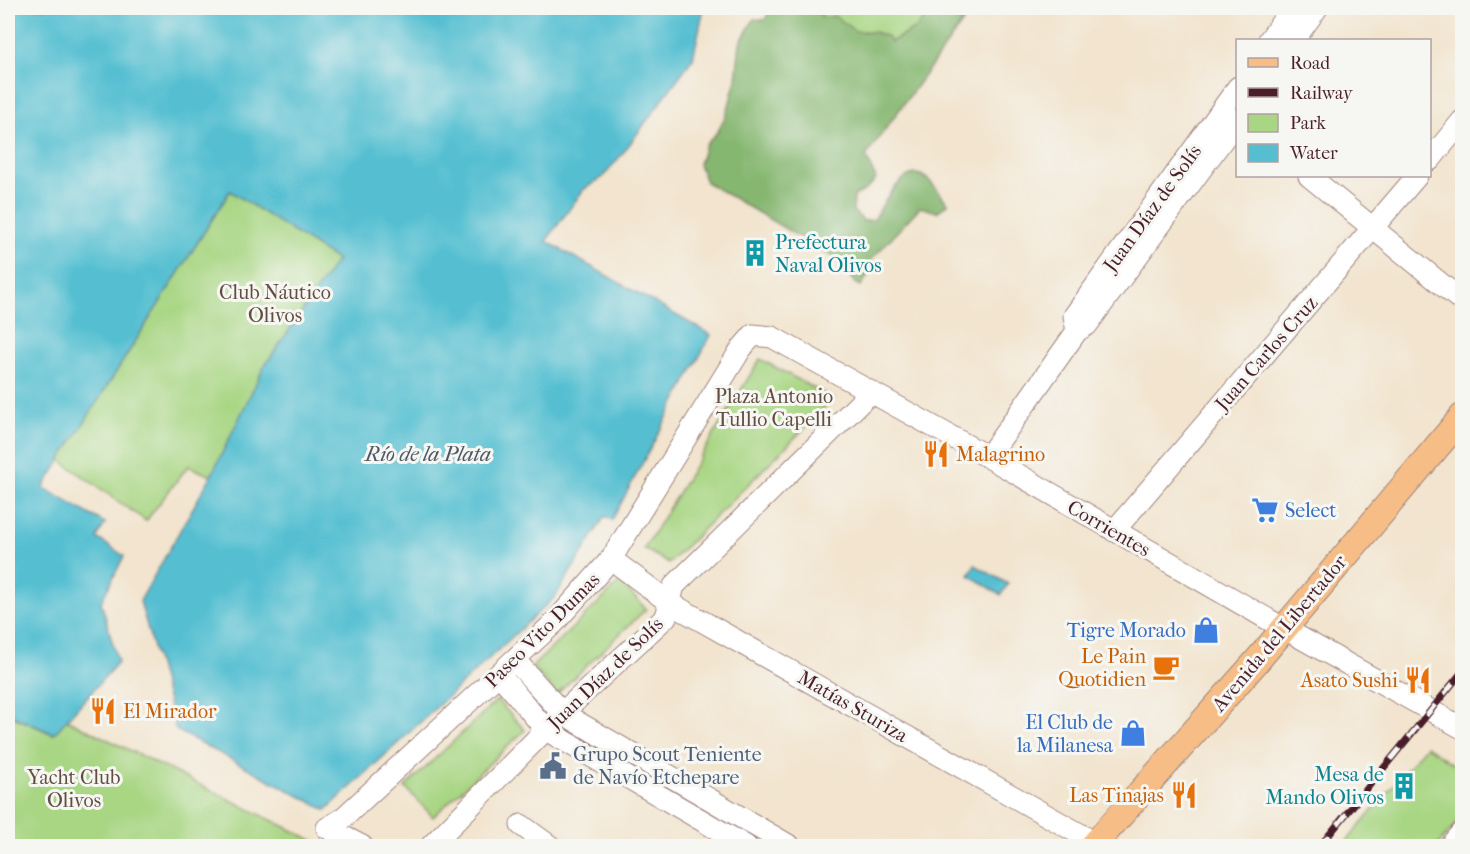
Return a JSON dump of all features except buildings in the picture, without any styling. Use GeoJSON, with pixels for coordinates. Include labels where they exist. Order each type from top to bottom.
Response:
{"type":"FeatureCollection","features":[{"type":"Feature","properties":{"kind":"main road","name":"Avenida del Libertador"},"geometry":{"type":"LineString","coordinates":[[1096,846],[1256,662],[1462,417]]}},
{"type":"Feature","properties":{"kind":"street"},"geometry":{"type":"LineString","coordinates":[[1270,39],[1292,8]]}},
{"type":"Feature","properties":{"kind":"street"},"geometry":{"type":"LineString","coordinates":[[1295,39],[1317,8]]}},
{"type":"Feature","properties":{"kind":"street","name":"Juan Díaz de Solís"},"geometry":{"type":"LineString","coordinates":[[988,457],[1077,331],[1074,316],[1233,115],[1236,98]]}},
{"type":"Feature","properties":{"kind":"street"},"geometry":{"type":"LineString","coordinates":[[1431,159],[1462,121]]}},
{"type":"Feature","properties":{"kind":"street"},"geometry":{"type":"LineString","coordinates":[[1310,177],[1462,301]]}},
{"type":"Feature","properties":{"kind":"street","name":"Juan Carlos Cruz"},"geometry":{"type":"LineString","coordinates":[[1114,531],[1416,177]]}},
{"type":"Feature","properties":{"kind":"street","name":"Corrientes"},"geometry":{"type":"LineString","coordinates":[[753,335],[772,337],[988,457],[1283,628],[1462,728]]}},
{"type":"Feature","properties":{"kind":"street","name":"Paseo Vito Dumas"},"geometry":{"type":"LineString","coordinates":[[363,846],[327,828],[342,819],[500,675],[555,622],[611,559],[741,349],[753,335]]}},
{"type":"Feature","properties":{"kind":"street","name":"Juan Díaz de Solís"},"geometry":{"type":"LineString","coordinates":[[431,846],[562,713],[666,617],[674,586],[871,392]]}},
{"type":"Feature","properties":{"kind":"street","name":"Matías Sturiza"},"geometry":{"type":"LineString","coordinates":[[611,559],[670,603],[1096,846]]}},
{"type":"Feature","properties":{"kind":"street"},"geometry":{"type":"LineString","coordinates":[[515,660],[562,713],[746,846]]}},
{"type":"Feature","properties":{"kind":"street"},"geometry":{"type":"LineString","coordinates":[[500,675],[546,730],[790,846]]}},
{"type":"Feature","properties":{"kind":"street"},"geometry":{"type":"LineString","coordinates":[[521,825],[550,846]]}},
{"type":"Feature","properties":{"kind":"street"},"geometry":{"type":"LineString","coordinates":[[1450,846],[1462,832]]}},
{"type":"Feature","properties":{"kind":"green space"},"geometry":{"type":"Polygon","coordinates":[[[771,8],[822,8],[819,13],[824,18],[835,16],[855,31],[874,32],[886,36],[891,42],[916,28],[923,19],[930,18],[937,10],[935,8],[973,8],[866,156],[876,179],[866,190],[854,196],[853,211],[864,221],[874,220],[887,198],[901,181],[915,174],[929,181],[948,204],[937,212],[920,207],[870,261],[868,275],[861,286],[855,283],[842,262],[706,182],[699,164],[705,146],[718,131],[727,113],[736,79],[740,43],[754,19],[765,20],[771,8]]]}},
{"type":"Feature","properties":{"kind":"green space"},"geometry":{"type":"Polygon","coordinates":[[[822,8],[935,8],[937,10],[930,18],[923,19],[916,28],[891,42],[874,32],[855,32],[835,17],[824,18],[819,13],[822,8]]]}},
{"type":"Feature","properties":{"kind":"green space","name":"Club Náutico Olivos"},"geometry":{"type":"Polygon","coordinates":[[[230,191],[509,337],[250,397],[211,476],[188,466],[146,521],[60,460],[230,191]]]}},
{"type":"Feature","properties":{"kind":"green space","name":"Plaza Antonio Tullio Capelli"},"geometry":{"type":"Polygon","coordinates":[[[760,359],[834,399],[669,563],[644,549],[760,359]]]}},
{"type":"Feature","properties":{"kind":"green space"},"geometry":{"type":"Polygon","coordinates":[[[620,582],[646,609],[557,694],[532,667],[620,582]]]}},
{"type":"Feature","properties":{"kind":"green space"},"geometry":{"type":"Polygon","coordinates":[[[497,700],[525,730],[433,817],[405,787],[497,700]]]}},
{"type":"Feature","properties":{"kind":"green space","name":"Yacht Club Olivos"},"geometry":{"type":"Polygon","coordinates":[[[9,715],[53,734],[66,719],[324,846],[8,846],[9,715]]]}},
{"type":"Feature","properties":{"kind":"green space"},"geometry":{"type":"Polygon","coordinates":[[[1426,746],[1462,770],[1462,818],[1437,846],[1343,846],[1426,746]]]}},
{"type":"Feature","properties":{"kind":"water","name":"Río de la Plata"},"geometry":{"type":"Polygon","coordinates":[[[8,8],[704,8],[693,58],[623,153],[603,177],[584,189],[546,241],[711,335],[612,520],[605,516],[555,597],[326,810],[176,730],[140,601],[211,476],[264,367],[337,260],[230,191],[43,488],[105,523],[97,538],[124,556],[101,602],[118,662],[54,734],[10,715],[8,718],[8,8]]]}},
{"type":"Feature","properties":{"kind":"water"},"geometry":{"type":"Polygon","coordinates":[[[975,565],[1008,584],[1001,595],[969,575],[975,565]]]}},
{"type":"Feature","properties":{"kind":"railway"},"geometry":{"type":"LineString","coordinates":[[1320,846],[1462,672]]}},
{"type":"Feature","properties":{"kind":"place","name":"Prefectura Naval Olivos"},"geometry":{"type":"Point","coordinates":[755,253]}},
{"type":"Feature","properties":{"kind":"place","name":"Malagrino"},"geometry":{"type":"Point","coordinates":[936,454]}},
{"type":"Feature","properties":{"kind":"place","name":"Select"},"geometry":{"type":"Point","coordinates":[1265,510]}},
{"type":"Feature","properties":{"kind":"place","name":"Tigre Morado"},"geometry":{"type":"Point","coordinates":[1206,630]}},
{"type":"Feature","properties":{"kind":"place","name":"Le Pain Quotidien"},"geometry":{"type":"Point","coordinates":[1166,667]}},
{"type":"Feature","properties":{"kind":"place","name":"Asato Sushi"},"geometry":{"type":"Point","coordinates":[1418,680]}},
{"type":"Feature","properties":{"kind":"place","name":"El Mirador"},"geometry":{"type":"Point","coordinates":[103,711]}},
{"type":"Feature","properties":{"kind":"place","name":"El Club de la Milanesa"},"geometry":{"type":"Point","coordinates":[1133,733]}},
{"type":"Feature","properties":{"kind":"place","name":"Grupo Scout Teniente de Navío Etchepare"},"geometry":{"type":"Point","coordinates":[553,766]}},
{"type":"Feature","properties":{"kind":"place","name":"Mesa de Mando Olivos"},"geometry":{"type":"Point","coordinates":[1404,786]}},
{"type":"Feature","properties":{"kind":"place","name":"Las Tinajas"},"geometry":{"type":"Point","coordinates":[1184,795]}}]}
